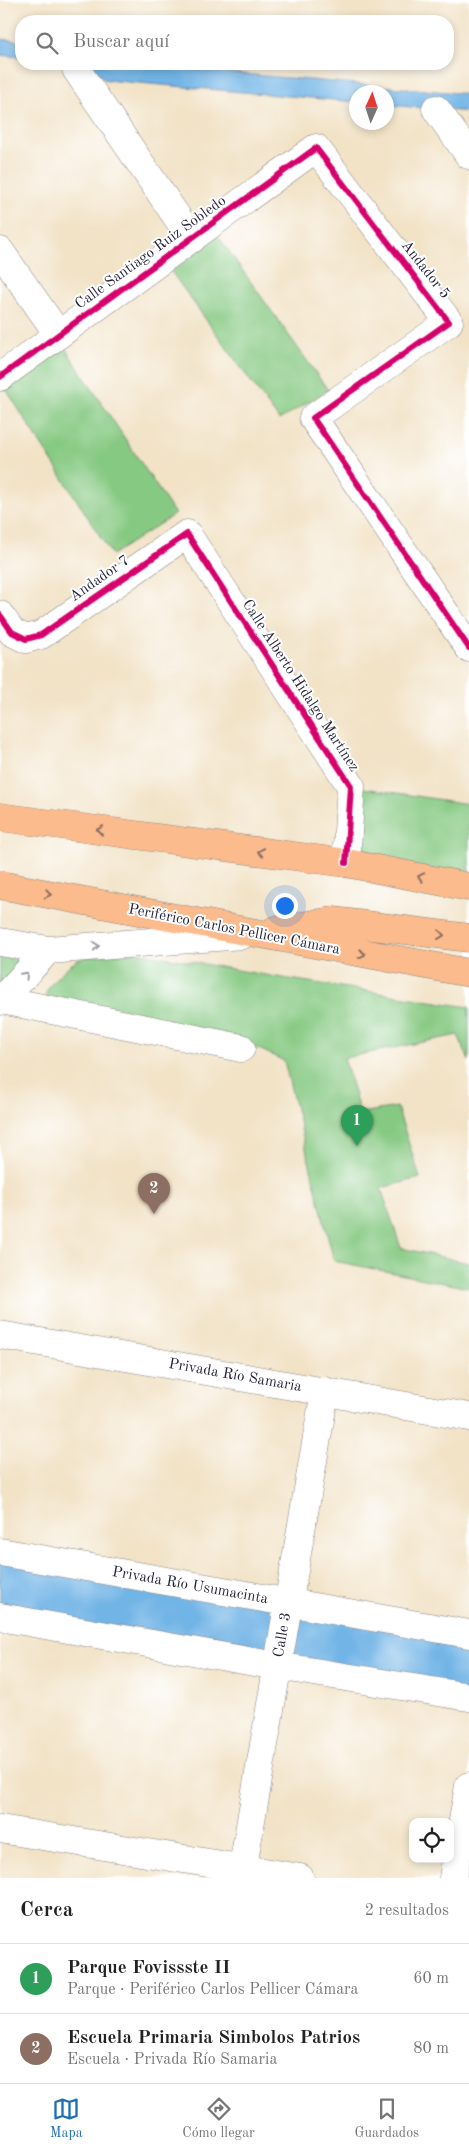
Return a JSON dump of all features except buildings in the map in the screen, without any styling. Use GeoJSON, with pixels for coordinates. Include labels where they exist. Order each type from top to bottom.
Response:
{"type":"FeatureCollection","features":[{"type":"Feature","properties":{"kind":"main road"},"geometry":{"type":"LineString","coordinates":[[0,817],[346,863],[469,887]]}},
{"type":"Feature","properties":{"kind":"main road","name":"Periférico Carlos Pellicer Cámara"},"geometry":{"type":"LineString","coordinates":[[0,885],[469,973]]}},
{"type":"Feature","properties":{"kind":"main road"},"geometry":{"type":"LineString","coordinates":[[254,934],[332,921],[469,938]]}},
{"type":"Feature","properties":{"kind":"street"},"geometry":{"type":"LineString","coordinates":[[77,70],[192,239]]}},
{"type":"Feature","properties":{"kind":"street"},"geometry":{"type":"LineString","coordinates":[[436,109],[469,155]]}},
{"type":"Feature","properties":{"kind":"street","name":"Calle Santiago Ruiz Sobledo"},"geometry":{"type":"LineString","coordinates":[[0,377],[316,148]]}},
{"type":"Feature","properties":{"kind":"street","name":"Andador 5"},"geometry":{"type":"LineString","coordinates":[[316,148],[449,322],[313,418],[469,648]]}},
{"type":"Feature","properties":{"kind":"street"},"geometry":{"type":"LineString","coordinates":[[0,251],[58,334]]}},
{"type":"Feature","properties":{"kind":"street","name":"Andador 7"},"geometry":{"type":"LineString","coordinates":[[0,615],[12,632],[26,639],[41,635],[187,534]]}},
{"type":"Feature","properties":{"kind":"street","name":"Calle Alberto Hidalgo Martínez"},"geometry":{"type":"LineString","coordinates":[[187,534],[351,786],[346,863]]}},
{"type":"Feature","properties":{"kind":"street"},"geometry":{"type":"LineString","coordinates":[[0,942],[48,950],[254,934]]}},
{"type":"Feature","properties":{"kind":"street"},"geometry":{"type":"LineString","coordinates":[[1,998],[48,950]]}},
{"type":"Feature","properties":{"kind":"street"},"geometry":{"type":"LineString","coordinates":[[1,998],[241,1048]]}},
{"type":"Feature","properties":{"kind":"street","name":"Privada Río Samaria"},"geometry":{"type":"LineString","coordinates":[[0,1335],[469,1418]]}},
{"type":"Feature","properties":{"kind":"street","name":"Calle 3"},"geometry":{"type":"LineString","coordinates":[[242,1873],[325,1391]]}},
{"type":"Feature","properties":{"kind":"street","name":"Privada Río Usumacinta"},"geometry":{"type":"LineString","coordinates":[[0,1552],[288,1604],[469,1634]]}},
{"type":"Feature","properties":{"kind":"street"},"geometry":{"type":"LineString","coordinates":[[0,1616],[278,1666],[469,1697]]}},
{"type":"Feature","properties":{"kind":"street"},"geometry":{"type":"LineString","coordinates":[[454,1878],[469,1786]]}},
{"type":"Feature","properties":{"kind":"street"},"geometry":{"type":"LineString","coordinates":[[0,1830],[242,1873],[300,1878]]}},
{"type":"Feature","properties":{"kind":"green space"},"geometry":{"type":"Polygon","coordinates":[[[215,232],[328,390],[279,420],[167,266],[215,232]]]}},
{"type":"Feature","properties":{"kind":"green space"},"geometry":{"type":"Polygon","coordinates":[[[61,342],[175,514],[112,555],[0,380],[61,342]]]}},
{"type":"Feature","properties":{"kind":"green space"},"geometry":{"type":"Polygon","coordinates":[[[351,786],[469,804],[469,887],[346,863],[351,786]]]}},
{"type":"Feature","properties":{"kind":"green space"},"geometry":{"type":"Polygon","coordinates":[[[0,942],[48,950],[0,994],[0,942]]]}},
{"type":"Feature","properties":{"kind":"green space"},"geometry":{"type":"Polygon","coordinates":[[[136,952],[277,977],[469,1007],[469,1061],[458,1035],[344,1058],[360,1113],[397,1107],[420,1178],[381,1188],[401,1248],[469,1263],[469,1288],[334,1261],[284,1061],[257,1048],[189,1030],[45,997],[50,986],[58,976],[78,960],[136,952]]]}},
{"type":"Feature","properties":{"kind":"water"},"geometry":{"type":"Polygon","coordinates":[[[0,39],[15,40],[15,56],[0,55],[0,39]]]}},
{"type":"Feature","properties":{"kind":"water"},"geometry":{"type":"Polygon","coordinates":[[[94,70],[199,70],[368,85],[349,85],[349,101],[105,80],[94,70]]]}},
{"type":"Feature","properties":{"kind":"water"},"geometry":{"type":"Polygon","coordinates":[[[394,87],[469,94],[469,112],[394,106],[394,87]]]}},
{"type":"Feature","properties":{"kind":"water"},"geometry":{"type":"Polygon","coordinates":[[[0,1552],[469,1634],[469,1697],[0,1617],[0,1552]]]}},
{"type":"Feature","properties":{"kind":"cycle path"},"geometry":{"type":"LineString","coordinates":[[0,377],[316,148],[449,322],[313,418],[469,648]]}},
{"type":"Feature","properties":{"kind":"cycle path"},"geometry":{"type":"LineString","coordinates":[[0,615],[12,632],[26,639],[41,635],[187,534],[351,786],[346,863]]}},
{"type":"Feature","properties":{"kind":"place","name":"Parque Fovissste II"},"geometry":{"type":"Point","coordinates":[357,1146]}},
{"type":"Feature","properties":{"kind":"place","name":"Escuela Primaria Simbolos Patrios"},"geometry":{"type":"Point","coordinates":[154,1214]}}]}
